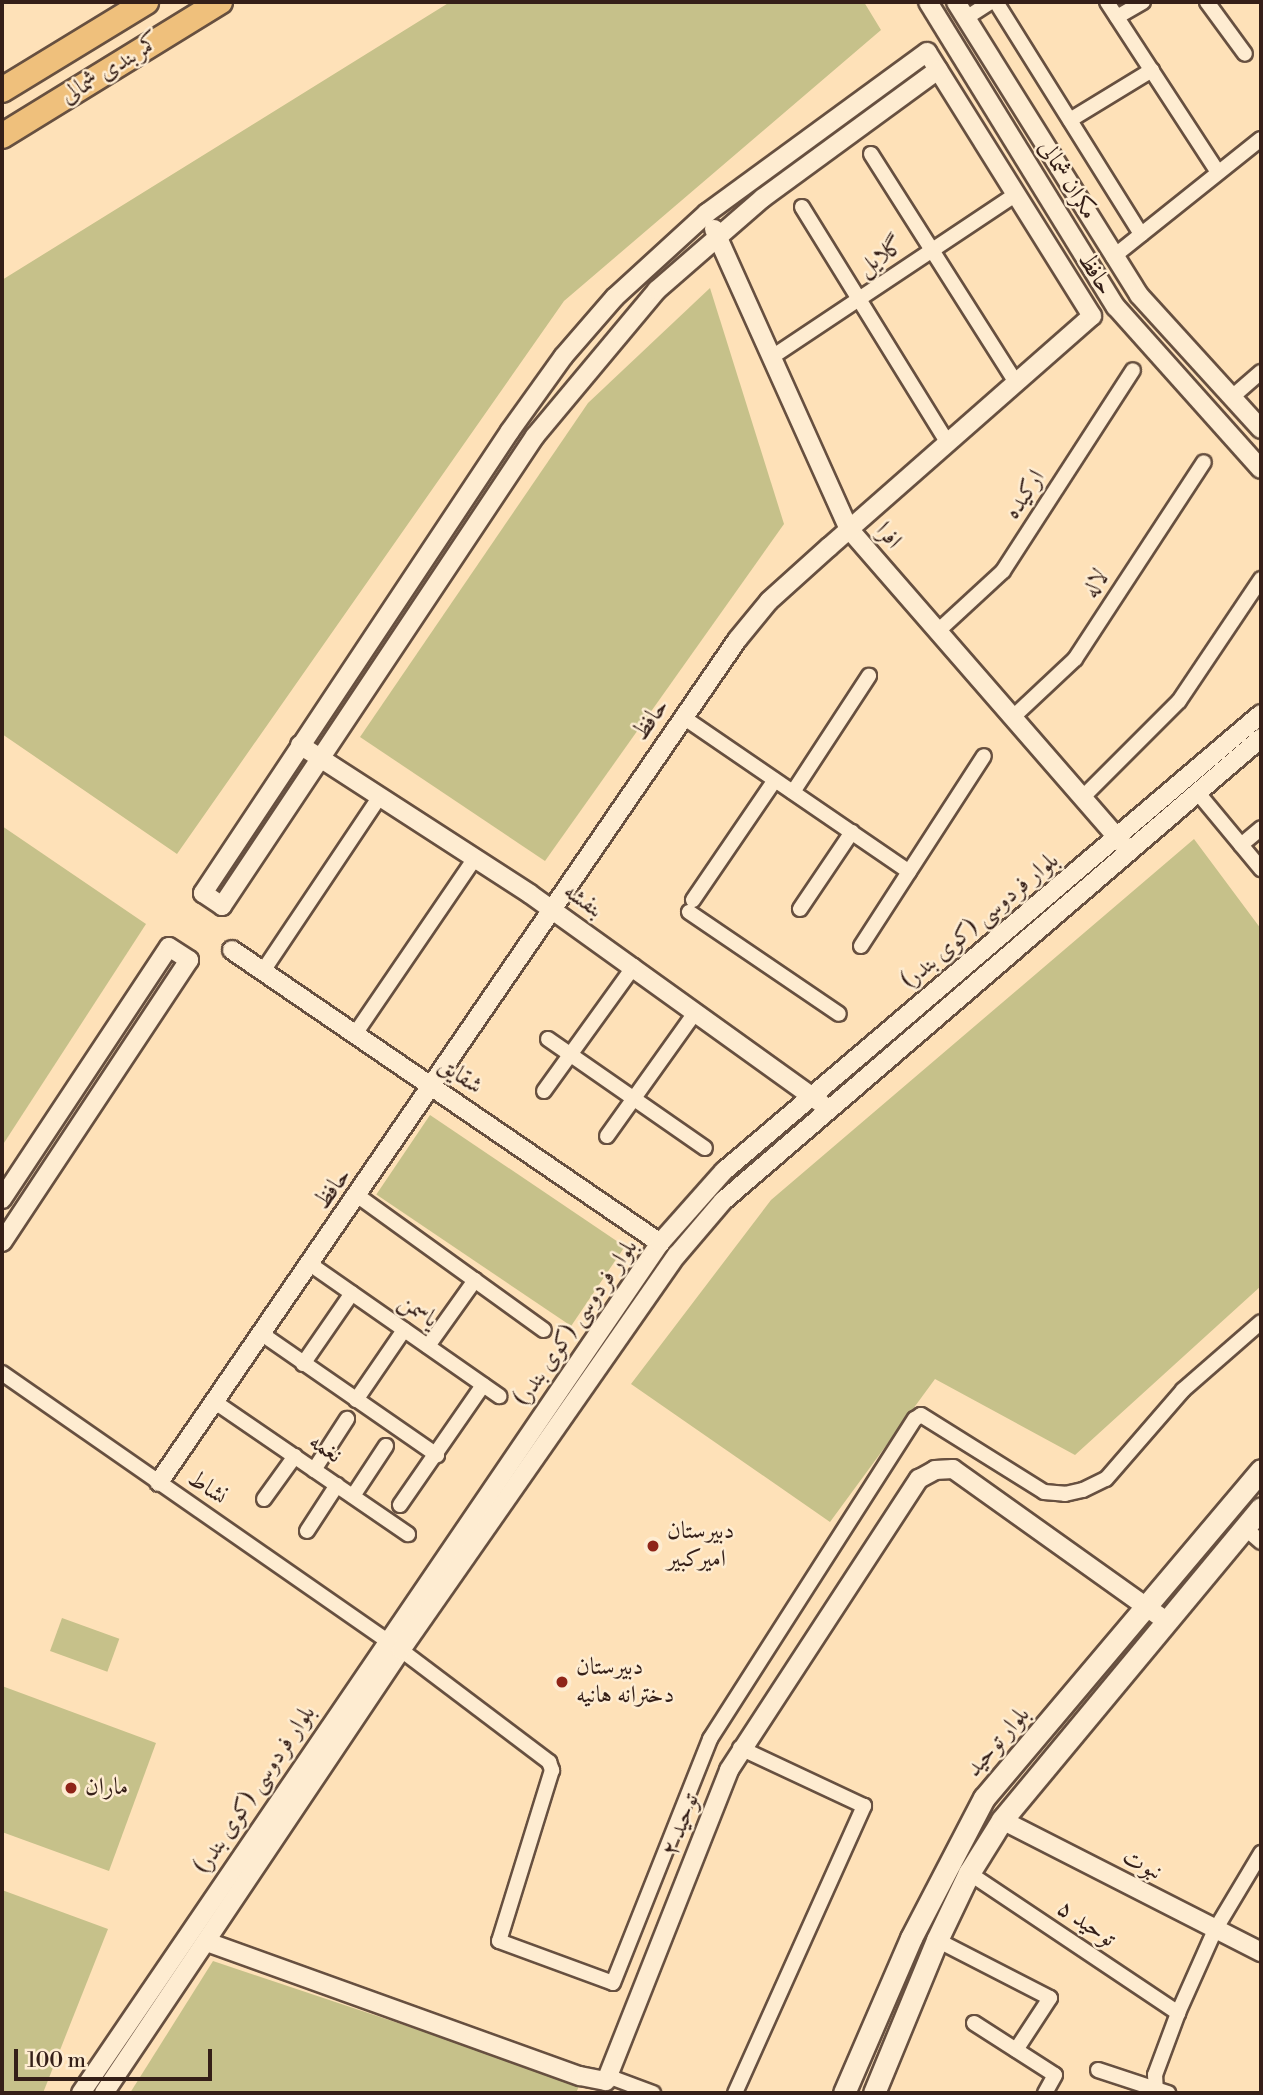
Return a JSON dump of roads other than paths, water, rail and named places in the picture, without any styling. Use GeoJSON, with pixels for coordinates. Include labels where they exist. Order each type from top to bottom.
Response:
{"type":"FeatureCollection","features":[{"type":"Feature","properties":{"kind":"highway"},"geometry":{"type":"LineString","coordinates":[[2,90],[146,2]]}},
{"type":"Feature","properties":{"kind":"highway","name":"کمربندی شمالی"},"geometry":{"type":"LineString","coordinates":[[2,136],[220,2]]}},
{"type":"Feature","properties":{"kind":"main road","name":"بلوار توحید"},"geometry":{"type":"LineString","coordinates":[[844,2093],[911,1937],[984,1798],[1261,1470]]}},
{"type":"Feature","properties":{"kind":"main road","name":"بلوار توحید"},"geometry":{"type":"LineString","coordinates":[[874,2093],[937,1940],[969,1873],[1002,1820],[1261,1508]]}},
{"type":"Feature","properties":{"kind":"street","name":"مکران شمالی"},"geometry":{"type":"LineString","coordinates":[[928,2],[1116,307],[1261,469]]}},
{"type":"Feature","properties":{"kind":"street","name":"مکران شمالی"},"geometry":{"type":"LineString","coordinates":[[956,2],[1112,257],[1139,295],[1261,429]]}},
{"type":"Feature","properties":{"kind":"street"},"geometry":{"type":"LineString","coordinates":[[966,18],[990,2]]}},
{"type":"Feature","properties":{"kind":"street"},"geometry":{"type":"LineString","coordinates":[[996,2],[1141,234]]}},
{"type":"Feature","properties":{"kind":"street"},"geometry":{"type":"LineString","coordinates":[[1107,2],[1218,172]]}},
{"type":"Feature","properties":{"kind":"street"},"geometry":{"type":"LineString","coordinates":[[1117,18],[1143,2]]}},
{"type":"Feature","properties":{"kind":"street"},"geometry":{"type":"LineString","coordinates":[[1207,2],[1245,54]]}},
{"type":"Feature","properties":{"kind":"street","name":"حافظ"},"geometry":{"type":"LineString","coordinates":[[159,1482],[554,910],[683,717],[769,601],[1092,316],[927,52],[707,213]]}},
{"type":"Feature","properties":{"kind":"street"},"geometry":{"type":"LineString","coordinates":[[707,213],[615,297],[563,357],[203,893],[222,906],[542,427],[657,290],[718,237],[938,70]]}},
{"type":"Feature","properties":{"kind":"street"},"geometry":{"type":"LineString","coordinates":[[1070,120],[1152,70]]}},
{"type":"Feature","properties":{"kind":"street"},"geometry":{"type":"LineString","coordinates":[[1112,257],[1261,139]]}},
{"type":"Feature","properties":{"kind":"street"},"geometry":{"type":"LineString","coordinates":[[871,154],[1017,384]]}},
{"type":"Feature","properties":{"kind":"street","name":"گلایل"},"geometry":{"type":"LineString","coordinates":[[772,357],[1016,194]]}},
{"type":"Feature","properties":{"kind":"street"},"geometry":{"type":"LineString","coordinates":[[802,207],[948,443]]}},
{"type":"Feature","properties":{"kind":"street","name":"افرا"},"geometry":{"type":"LineString","coordinates":[[707,213],[849,528],[1129,851]]}},
{"type":"Feature","properties":{"kind":"street","name":"ارکیده"},"geometry":{"type":"LineString","coordinates":[[939,631],[1003,571],[1133,370]]}},
{"type":"Feature","properties":{"kind":"street"},"geometry":{"type":"LineString","coordinates":[[1232,397],[1261,372]]}},
{"type":"Feature","properties":{"kind":"street","name":"لاله"},"geometry":{"type":"LineString","coordinates":[[1012,718],[1075,659],[1203,462]]}},
{"type":"Feature","properties":{"kind":"street"},"geometry":{"type":"LineString","coordinates":[[1084,796],[1179,701],[1261,579]]}},
{"type":"Feature","properties":{"kind":"street"},"geometry":{"type":"LineString","coordinates":[[793,792],[869,676]]}},
{"type":"Feature","properties":{"kind":"street","name":"بلوار فردوسی (کوی بندر)"},"geometry":{"type":"LineString","coordinates":[[104,2093],[207,1942],[520,1445],[660,1243],[724,1171],[1261,714]]}},
{"type":"Feature","properties":{"kind":"street"},"geometry":{"type":"LineString","coordinates":[[683,717],[909,872]]}},
{"type":"Feature","properties":{"kind":"street","name":"بلوار فردوسی (کوی بندر)"},"geometry":{"type":"LineString","coordinates":[[81,2093],[166,1965],[394,1646],[536,1457],[677,1255],[723,1201],[1261,738]]}},
{"type":"Feature","properties":{"kind":"street","name":"بنفشه"},"geometry":{"type":"LineString","coordinates":[[300,745],[554,910],[830,1110]]}},
{"type":"Feature","properties":{"kind":"street"},"geometry":{"type":"LineString","coordinates":[[861,946],[984,756]]}},
{"type":"Feature","properties":{"kind":"street"},"geometry":{"type":"LineString","coordinates":[[775,780],[691,906],[839,1014]]}},
{"type":"Feature","properties":{"kind":"street"},"geometry":{"type":"LineString","coordinates":[[1198,793],[1261,869]]}},
{"type":"Feature","properties":{"kind":"street"},"geometry":{"type":"LineString","coordinates":[[263,971],[380,796]]}},
{"type":"Feature","properties":{"kind":"street"},"geometry":{"type":"LineString","coordinates":[[1241,845],[1261,828]]}},
{"type":"Feature","properties":{"kind":"street"},"geometry":{"type":"LineString","coordinates":[[800,909],[852,832]]}},
{"type":"Feature","properties":{"kind":"street"},"geometry":{"type":"LineString","coordinates":[[355,1034],[475,858]]}},
{"type":"Feature","properties":{"kind":"street"},"geometry":{"type":"LineString","coordinates":[[2,1199],[170,947],[189,960],[2,1242]]}},
{"type":"Feature","properties":{"kind":"street","name":"شقایق"},"geometry":{"type":"LineString","coordinates":[[232,950],[660,1243]]}},
{"type":"Feature","properties":{"kind":"street"},"geometry":{"type":"LineString","coordinates":[[544,1091],[634,966]]}},
{"type":"Feature","properties":{"kind":"street"},"geometry":{"type":"LineString","coordinates":[[607,1136],[696,1011]]}},
{"type":"Feature","properties":{"kind":"street"},"geometry":{"type":"LineString","coordinates":[[548,1039],[705,1148]]}},
{"type":"Feature","properties":{"kind":"street"},"geometry":{"type":"LineString","coordinates":[[55,1118],[73,1133]]}},
{"type":"Feature","properties":{"kind":"street"},"geometry":{"type":"LineString","coordinates":[[358,1196],[544,1330]]}},
{"type":"Feature","properties":{"kind":"street"},"geometry":{"type":"LineString","coordinates":[[660,1243],[677,1255]]}},
{"type":"Feature","properties":{"kind":"street","name":"یاسمن"},"geometry":{"type":"LineString","coordinates":[[310,1264],[499,1396]]}},
{"type":"Feature","properties":{"kind":"street"},"geometry":{"type":"LineString","coordinates":[[428,1346],[475,1280]]}},
{"type":"Feature","properties":{"kind":"street"},"geometry":{"type":"LineString","coordinates":[[303,1364],[352,1293]]}},
{"type":"Feature","properties":{"kind":"street","name":"نشاط"},"geometry":{"type":"LineString","coordinates":[[2,1373],[394,1646],[549,1762],[552,1770],[499,1941],[612,1983],[710,1739],[915,1419],[921,1415],[1044,1492],[1065,1494],[1083,1490],[1106,1479],[1183,1390],[1261,1322]]}},
{"type":"Feature","properties":{"kind":"street"},"geometry":{"type":"LineString","coordinates":[[356,1400],[404,1330]]}},
{"type":"Feature","properties":{"kind":"street"},"geometry":{"type":"LineString","coordinates":[[262,1334],[437,1455]]}},
{"type":"Feature","properties":{"kind":"street"},"geometry":{"type":"LineString","coordinates":[[400,1505],[483,1385]]}},
{"type":"Feature","properties":{"kind":"street","name":"نغمه"},"geometry":{"type":"LineString","coordinates":[[215,1402],[408,1534]]}},
{"type":"Feature","properties":{"kind":"street"},"geometry":{"type":"LineString","coordinates":[[314,1470],[347,1419]]}},
{"type":"Feature","properties":{"kind":"street"},"geometry":{"type":"LineString","coordinates":[[520,1445],[536,1457]]}},
{"type":"Feature","properties":{"kind":"street"},"geometry":{"type":"LineString","coordinates":[[353,1496],[386,1446]]}},
{"type":"Feature","properties":{"kind":"street"},"geometry":{"type":"LineString","coordinates":[[264,1499],[295,1456]]}},
{"type":"Feature","properties":{"kind":"street","name":"توحید ۲"},"geometry":{"type":"LineString","coordinates":[[610,2077],[740,1748],[919,1479],[935,1470],[953,1469],[1167,1621]]}},
{"type":"Feature","properties":{"kind":"street"},"geometry":{"type":"LineString","coordinates":[[307,1531],[337,1485]]}},
{"type":"Feature","properties":{"kind":"street"},"geometry":{"type":"LineString","coordinates":[[1245,1528],[1261,1542]]}},
{"type":"Feature","properties":{"kind":"street"},"geometry":{"type":"LineString","coordinates":[[735,2093],[864,1807],[740,1748]]}},
{"type":"Feature","properties":{"kind":"street","name":"نبوت"},"geometry":{"type":"LineString","coordinates":[[1002,1820],[1261,1952]]}},
{"type":"Feature","properties":{"kind":"street"},"geometry":{"type":"LineString","coordinates":[[1161,2092],[1155,2075],[1178,2013],[1216,1930],[1261,1853]]}},
{"type":"Feature","properties":{"kind":"street","name":"توحید ۵"},"geometry":{"type":"LineString","coordinates":[[969,1873],[1178,2013]]}},
{"type":"Feature","properties":{"kind":"street"},"geometry":{"type":"LineString","coordinates":[[937,1940],[1050,1997],[1016,2050]]}},
{"type":"Feature","properties":{"kind":"street"},"geometry":{"type":"LineString","coordinates":[[207,1942],[580,2076],[598,2081],[610,2077],[653,2093]]}},
{"type":"Feature","properties":{"kind":"street"},"geometry":{"type":"LineString","coordinates":[[166,1965],[183,1978]]}},
{"type":"Feature","properties":{"kind":"street"},"geometry":{"type":"LineString","coordinates":[[974,2023],[1055,2075],[1045,2093]]}},
{"type":"Feature","properties":{"kind":"street"},"geometry":{"type":"LineString","coordinates":[[1098,2070],[1161,2092]]}},
{"type":"Feature","properties":{"kind":"place","name":"دبیرستان امیرکبیر"},"geometry":{"type":"Point","coordinates":[653,1546]}},
{"type":"Feature","properties":{"kind":"place","name":"دبیرستان دخترانه هانیه"},"geometry":{"type":"Point","coordinates":[562,1682]}},
{"type":"Feature","properties":{"kind":"place","name":"ماران"},"geometry":{"type":"Point","coordinates":[71,1788]}}]}
